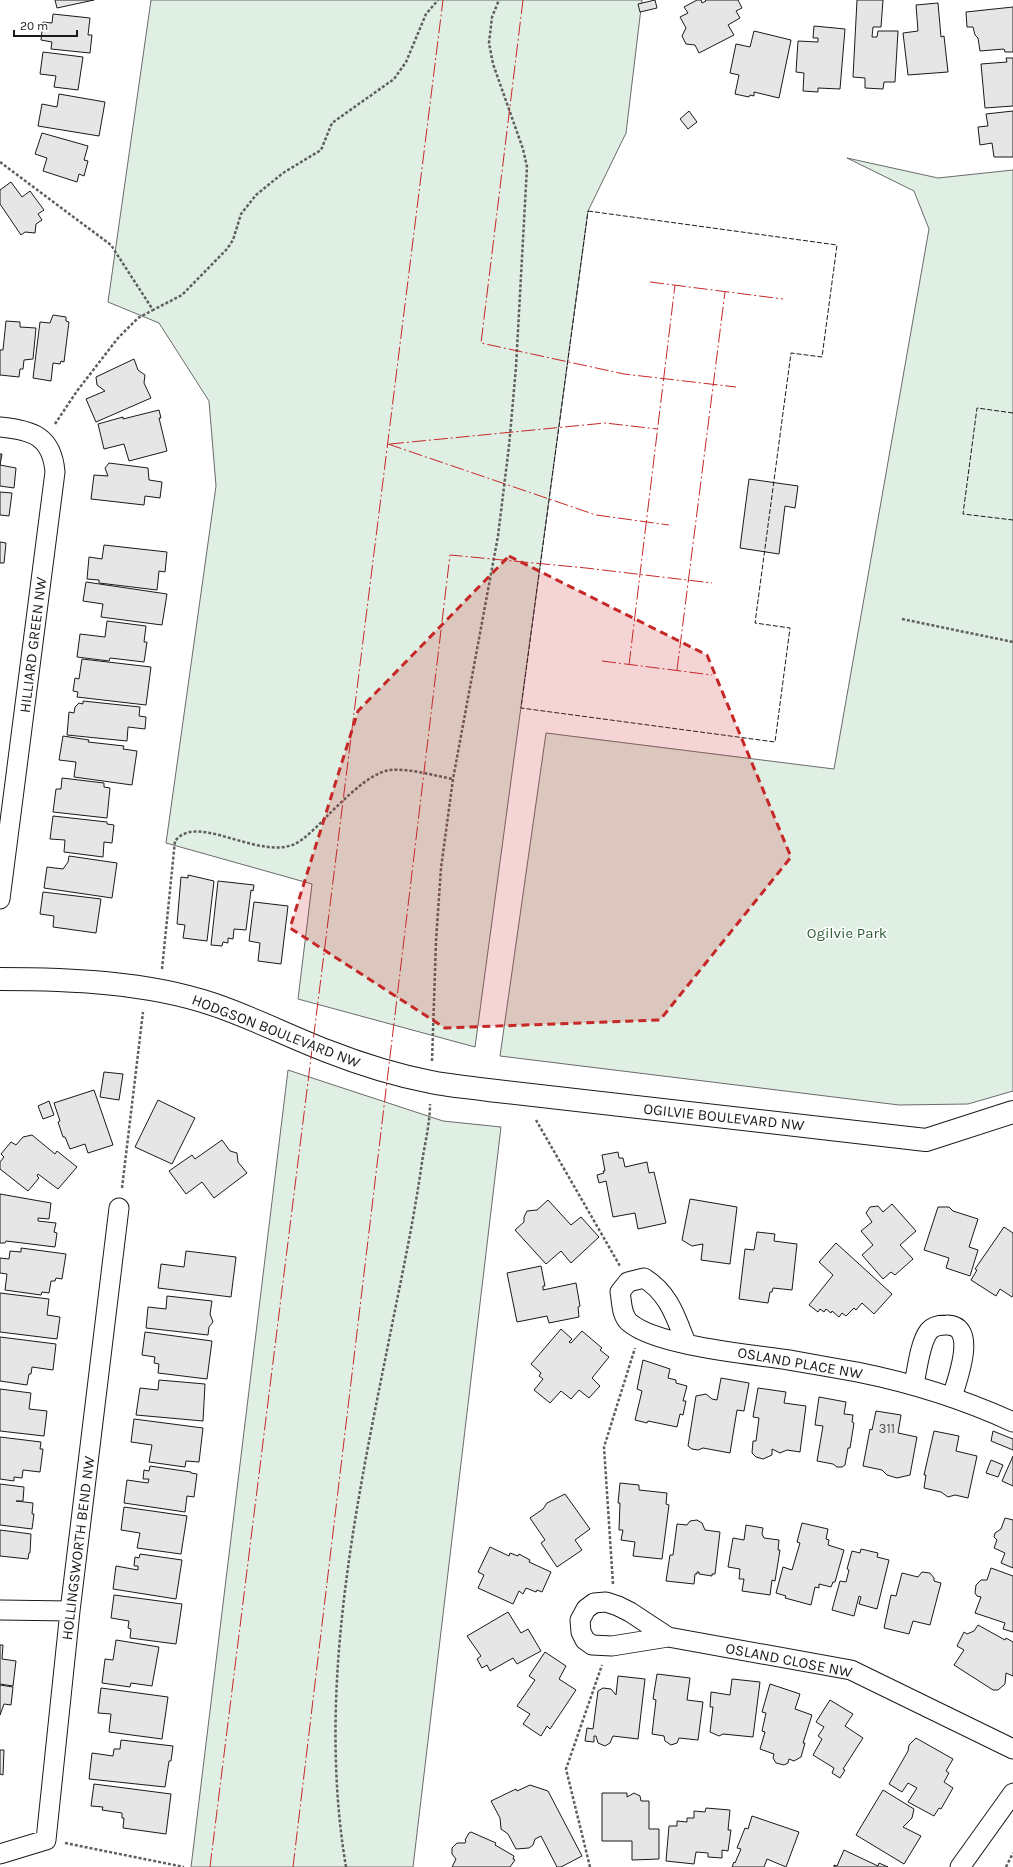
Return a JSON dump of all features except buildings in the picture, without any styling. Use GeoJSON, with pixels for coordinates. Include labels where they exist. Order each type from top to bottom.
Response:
{"type":"FeatureCollection","features":[{"type":"Feature","properties":{"kind":"street"},"geometry":{"type":"LineString","coordinates":[[0,427],[21,429],[36,435],[45,442]]}},
{"type":"Feature","properties":{"kind":"street","name":"HILLIARD GREEN NW"},"geometry":{"type":"LineString","coordinates":[[0,898],[55,472],[52,453],[45,442]]}},
{"type":"Feature","properties":{"kind":"street","name":"HODGSON BOULEVARD NW"},"geometry":{"type":"LineString","coordinates":[[0,979],[39,979],[84,982],[151,989],[182,995],[212,1004],[255,1020],[326,1051],[370,1066],[431,1082]]}},
{"type":"Feature","properties":{"kind":"street","name":"OGILVIE BOULEVARD NW"},"geometry":{"type":"LineString","coordinates":[[431,1082],[926,1140],[1013,1112]]}},
{"type":"Feature","properties":{"kind":"street","name":"HOLLINGSWORTH BEND NW"},"geometry":{"type":"LineString","coordinates":[[46,1840],[70,1611],[119,1208]]}},
{"type":"Feature","properties":{"kind":"street"},"geometry":{"type":"LineString","coordinates":[[914,1385],[925,1338],[930,1330],[938,1325],[950,1325],[960,1330],[964,1338],[962,1362],[952,1397]]}},
{"type":"Feature","properties":{"kind":"street","name":"OSLAND PLACE NW"},"geometry":{"type":"LineString","coordinates":[[686,1343],[850,1371],[914,1385],[986,1409],[1013,1422]]}},
{"type":"Feature","properties":{"kind":"street"},"geometry":{"type":"LineString","coordinates":[[0,1610],[70,1611]]}},
{"type":"Feature","properties":{"kind":"street","name":"OSLAND CLOSE NW"},"geometry":{"type":"LineString","coordinates":[[668,1637],[851,1670],[1013,1749]]}},
{"type":"Feature","properties":{"kind":"street"},"geometry":{"type":"LineString","coordinates":[[960,1867],[1013,1793]]}},
{"type":"Feature","properties":{"kind":"street"},"geometry":{"type":"LineString","coordinates":[[0,1854],[46,1840]]}},
{"type":"Feature","properties":{"kind":"path"},"geometry":{"type":"LineString","coordinates":[[45,442],[60,414],[97,364],[138,318],[182,295],[227,249],[233,240],[241,214],[256,195],[280,175],[321,150],[325,143],[329,128],[340,116],[387,86],[402,68],[426,14],[438,0]]}},
{"type":"Feature","properties":{"kind":"path"},"geometry":{"type":"LineString","coordinates":[[346,1867],[340,1832],[336,1710],[342,1619],[356,1518],[415,1214],[430,1110],[434,1047],[436,942],[441,868],[454,779],[498,536],[509,446],[516,367],[527,167],[523,149],[493,64],[489,43],[492,17],[499,0]]}},
{"type":"Feature","properties":{"kind":"path"},"geometry":{"type":"LineString","coordinates":[[0,162],[111,245],[152,310]]}},
{"type":"Feature","properties":{"kind":"path"},"geometry":{"type":"LineString","coordinates":[[902,619],[1013,642]]}},
{"type":"Feature","properties":{"kind":"path"},"geometry":{"type":"LineString","coordinates":[[162,969],[175,841],[182,835],[192,832],[208,833],[262,847],[279,848],[295,844],[350,795],[375,776],[390,770],[406,771],[454,779]]}},
{"type":"Feature","properties":{"kind":"path"},"geometry":{"type":"LineString","coordinates":[[119,1208],[143,1012]]}},
{"type":"Feature","properties":{"kind":"path"},"geometry":{"type":"LineString","coordinates":[[536,1120],[623,1271]]}},
{"type":"Feature","properties":{"kind":"path"},"geometry":{"type":"LineString","coordinates":[[613,1586],[604,1447],[636,1345]]}},
{"type":"Feature","properties":{"kind":"path"},"geometry":{"type":"LineString","coordinates":[[590,1867],[566,1769],[604,1659]]}},
{"type":"Feature","properties":{"kind":"path"},"geometry":{"type":"LineString","coordinates":[[46,1840],[107,1850],[184,1867]]}},
{"type":"Feature","properties":{"kind":"path"},"geometry":{"type":"LineString","coordinates":[[1006,1867],[1013,1853]]}},
{"type":"Feature","properties":{"kind":"highlighted area"},"geometry":{"type":"Polygon","coordinates":[[[509,556],[707,655],[791,857],[660,1020],[445,1028],[290,928],[358,711],[509,556]]]}},
{"type":"Feature","properties":{"kind":"green space"},"geometry":{"type":"Polygon","coordinates":[[[151,0],[642,0],[626,133],[588,211],[475,1047],[298,999],[312,884],[166,843],[216,486],[209,401],[159,323],[108,302],[151,0]]]}},
{"type":"Feature","properties":{"kind":"green space","name":"Ogilvie Park"},"geometry":{"type":"Polygon","coordinates":[[[847,158],[938,178],[1013,170],[1013,1091],[968,1104],[899,1105],[500,1056],[546,733],[834,769],[929,229],[914,191],[847,158]]]}},
{"type":"Feature","properties":{"kind":"green space"},"geometry":{"type":"Polygon","coordinates":[[[288,1070],[443,1121],[501,1127],[413,1867],[191,1867],[288,1070]]]}},
{"type":"Feature","properties":{"kind":"fence"},"geometry":{"type":"LineString","coordinates":[[588,211],[837,245],[822,357],[791,353],[755,623],[790,628],[775,742],[521,708],[588,211]]}},
{"type":"Feature","properties":{"kind":"fence"},"geometry":{"type":"LineString","coordinates":[[1013,413],[977,408],[963,514],[1013,520]]}},
{"type":"Feature","properties":{"kind":"power"},"geometry":{"type":"LineString","coordinates":[[210,1867],[443,0]]}},
{"type":"Feature","properties":{"kind":"power"},"geometry":{"type":"LineString","coordinates":[[523,0],[481,343],[624,374],[736,387]]}},
{"type":"Feature","properties":{"kind":"power"},"geometry":{"type":"LineString","coordinates":[[650,282],[783,299]]}},
{"type":"Feature","properties":{"kind":"power"},"geometry":{"type":"LineString","coordinates":[[629,665],[675,285]]}},
{"type":"Feature","properties":{"kind":"power"},"geometry":{"type":"LineString","coordinates":[[677,670],[725,292]]}},
{"type":"Feature","properties":{"kind":"power"},"geometry":{"type":"LineString","coordinates":[[390,444],[605,423],[657,429]]}},
{"type":"Feature","properties":{"kind":"power"},"geometry":{"type":"LineString","coordinates":[[388,444],[596,515],[669,525]]}},
{"type":"Feature","properties":{"kind":"power"},"geometry":{"type":"LineString","coordinates":[[293,1867],[450,555],[586,568],[712,583]]}},
{"type":"Feature","properties":{"kind":"power"},"geometry":{"type":"LineString","coordinates":[[602,661],[712,675]]}}]}
